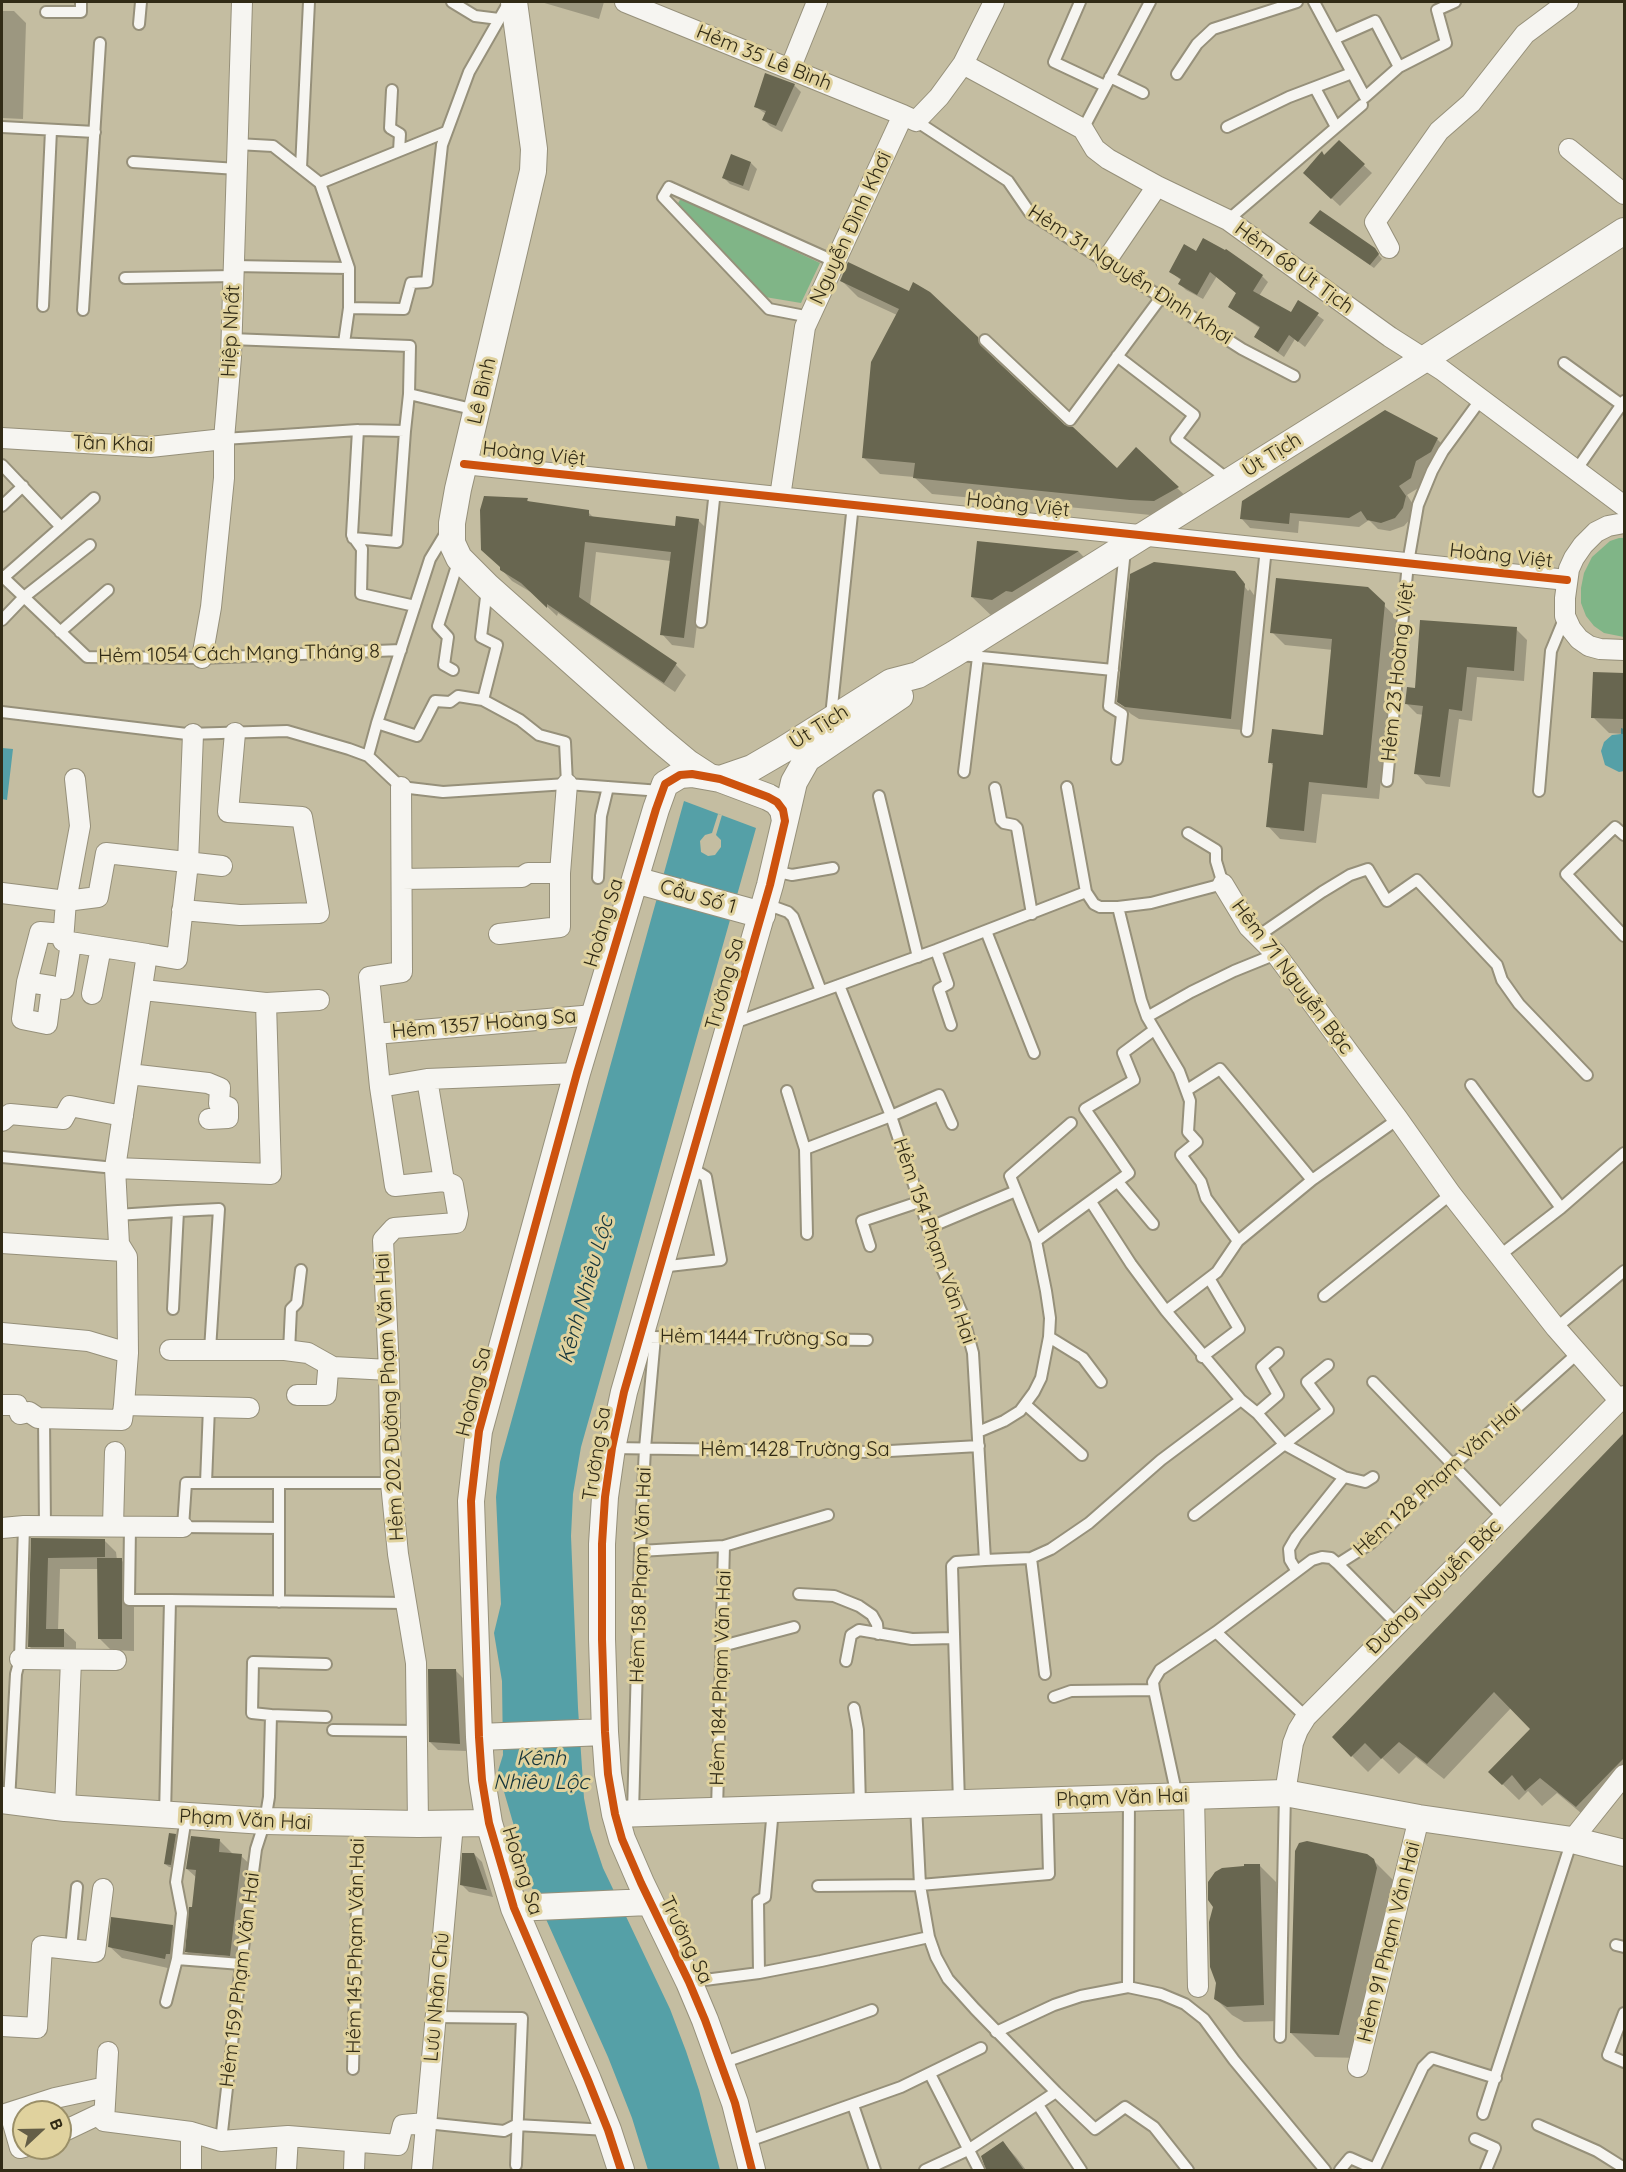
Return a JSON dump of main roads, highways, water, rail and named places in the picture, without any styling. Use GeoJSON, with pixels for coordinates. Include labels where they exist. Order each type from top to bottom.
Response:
{"type":"FeatureCollection","features":[{"type":"Feature","properties":{"kind":"water"},"geometry":{"type":"Polygon","coordinates":[[[1621,728],[1624,729],[1624,771],[1619,772],[1605,765],[1601,751],[1604,742],[1612,735],[1621,734],[1621,728]]]}},
{"type":"Feature","properties":{"kind":"water"},"geometry":{"type":"Polygon","coordinates":[[[2,748],[13,749],[7,800],[2,799],[2,748]]]}},
{"type":"Feature","properties":{"kind":"water","name":"Kênh Nhiêu Lộc"},"geometry":{"type":"Polygon","coordinates":[[[684,801],[756,828],[581,1447],[573,1494],[571,1536],[578,1708],[584,1798],[590,1829],[603,1868],[670,2009],[699,2090],[720,2170],[648,2170],[632,2118],[608,2057],[532,1888],[498,1771],[503,1755],[502,1681],[494,1633],[501,1604],[496,1497],[500,1462],[684,801]]]}}]}
